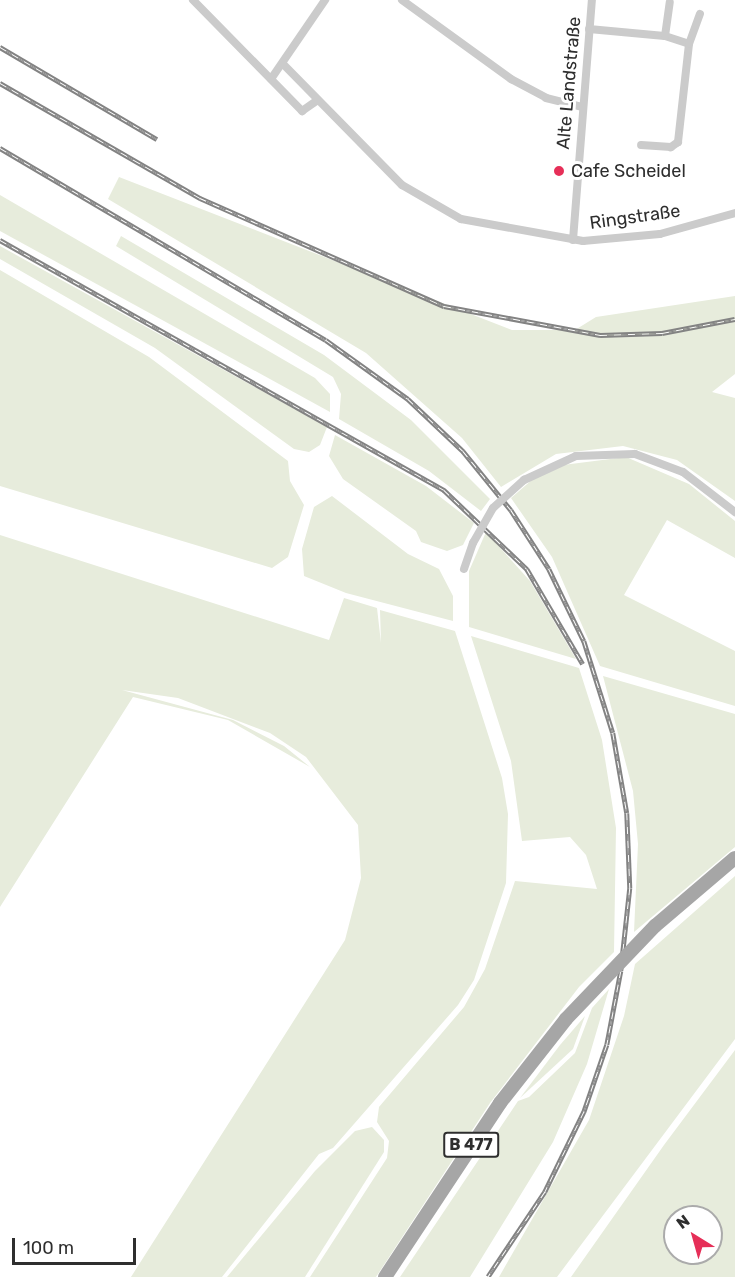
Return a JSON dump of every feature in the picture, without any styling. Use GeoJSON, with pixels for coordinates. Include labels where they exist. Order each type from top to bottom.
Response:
{"type":"FeatureCollection","features":[{"type":"Feature","properties":{"kind":"main road","name":"B 477"},"geometry":{"type":"LineString","coordinates":[[385,1277],[500,1103],[566,1018],[655,926],[735,858]]}},
{"type":"Feature","properties":{"kind":"street"},"geometry":{"type":"LineString","coordinates":[[193,0],[302,111],[318,100]]}},
{"type":"Feature","properties":{"kind":"street"},"geometry":{"type":"LineString","coordinates":[[271,80],[285,66],[325,0]]}},
{"type":"Feature","properties":{"kind":"street"},"geometry":{"type":"LineString","coordinates":[[402,0],[531,91],[583,107]]}},
{"type":"Feature","properties":{"kind":"street","name":"Alte Landstraße"},"geometry":{"type":"LineString","coordinates":[[573,240],[592,0]]}},
{"type":"Feature","properties":{"kind":"street"},"geometry":{"type":"LineString","coordinates":[[664,36],[670,2]]}},
{"type":"Feature","properties":{"kind":"street"},"geometry":{"type":"LineString","coordinates":[[641,145],[671,147],[678,142],[689,44],[700,14]]}},
{"type":"Feature","properties":{"kind":"street"},"geometry":{"type":"LineString","coordinates":[[589,29],[664,36],[689,44]]}},
{"type":"Feature","properties":{"kind":"street","name":"Ringstraße"},"geometry":{"type":"LineString","coordinates":[[285,66],[382,167],[425,202],[461,219],[573,240],[660,234],[735,213]]}},
{"type":"Feature","properties":{"kind":"street"},"geometry":{"type":"LineString","coordinates":[[464,569],[473,543],[493,508],[524,480],[576,456],[635,454],[683,472],[735,512]]}},
{"type":"Feature","properties":{"kind":"green space"},"geometry":{"type":"Polygon","coordinates":[[[119,177],[512,330],[575,330],[596,317],[735,296],[735,374],[712,392],[735,398],[735,501],[677,460],[623,446],[556,454],[501,487],[462,438],[366,353],[108,199],[119,177]]]}},
{"type":"Feature","properties":{"kind":"green space"},"geometry":{"type":"Polygon","coordinates":[[[0,195],[315,378],[330,394],[330,412],[0,231],[0,195]]]}},
{"type":"Feature","properties":{"kind":"green space"},"geometry":{"type":"Polygon","coordinates":[[[121,236],[324,355],[411,420],[490,499],[481,511],[429,471],[339,419],[341,394],[333,377],[116,246],[121,236]]]}},
{"type":"Feature","properties":{"kind":"green space"},"geometry":{"type":"Polygon","coordinates":[[[0,246],[327,427],[320,445],[309,452],[294,449],[155,348],[0,259],[0,246]]]}},
{"type":"Feature","properties":{"kind":"green space"},"geometry":{"type":"Polygon","coordinates":[[[0,270],[149,357],[288,461],[290,481],[304,505],[288,557],[272,568],[0,486],[0,270]]]}},
{"type":"Feature","properties":{"kind":"green space"},"geometry":{"type":"Polygon","coordinates":[[[335,435],[426,486],[474,523],[463,545],[447,551],[421,542],[416,531],[343,479],[329,456],[335,435]]]}},
{"type":"Feature","properties":{"kind":"green space"},"geometry":{"type":"Polygon","coordinates":[[[626,457],[689,484],[735,521],[735,558],[667,520],[624,595],[735,651],[735,706],[600,666],[552,557],[511,498],[533,479],[563,465],[626,457]]]}},
{"type":"Feature","properties":{"kind":"green space"},"geometry":{"type":"Polygon","coordinates":[[[332,496],[408,554],[439,569],[453,596],[453,621],[346,593],[304,576],[302,549],[314,507],[332,496]]]}},
{"type":"Feature","properties":{"kind":"green space"},"geometry":{"type":"Polygon","coordinates":[[[486,532],[530,581],[576,659],[469,627],[469,571],[486,532]]]}},
{"type":"Feature","properties":{"kind":"green space"},"geometry":{"type":"Polygon","coordinates":[[[0,535],[329,640],[344,598],[377,608],[381,643],[380,610],[455,631],[502,778],[508,814],[506,883],[474,980],[458,1005],[333,1148],[319,1154],[222,1277],[131,1277],[345,940],[361,878],[358,825],[306,757],[270,733],[178,698],[122,690],[233,720],[284,746],[310,767],[228,720],[133,697],[0,907],[0,535]]]}},
{"type":"Feature","properties":{"kind":"green space"},"geometry":{"type":"Polygon","coordinates":[[[471,636],[579,668],[602,740],[616,828],[614,952],[579,987],[490,1103],[376,1277],[310,1277],[387,1158],[389,1141],[377,1122],[379,1107],[464,1007],[485,969],[515,881],[597,889],[586,855],[570,837],[522,841],[511,761],[471,636]]]}},
{"type":"Feature","properties":{"kind":"green space"},"geometry":{"type":"Polygon","coordinates":[[[603,676],[735,714],[735,847],[634,932],[638,844],[633,791],[603,676]]]}},
{"type":"Feature","properties":{"kind":"green space"},"geometry":{"type":"Polygon","coordinates":[[[735,876],[735,1039],[557,1277],[499,1277],[589,1120],[624,1016],[635,964],[735,876]]]}},
{"type":"Feature","properties":{"kind":"green space"},"geometry":{"type":"Polygon","coordinates":[[[609,989],[587,1064],[553,1142],[470,1277],[400,1277],[518,1101],[529,1097],[575,1053],[592,1008],[609,989]]]}},
{"type":"Feature","properties":{"kind":"green space"},"geometry":{"type":"Polygon","coordinates":[[[585,1016],[573,1049],[520,1098],[560,1045],[585,1016]]]}},
{"type":"Feature","properties":{"kind":"green space"},"geometry":{"type":"Polygon","coordinates":[[[735,1050],[735,1277],[571,1277],[664,1145],[735,1050]]]}},
{"type":"Feature","properties":{"kind":"green space"},"geometry":{"type":"Polygon","coordinates":[[[372,1127],[384,1140],[384,1152],[305,1277],[227,1277],[315,1171],[355,1131],[372,1127]]]}},
{"type":"Feature","properties":{"kind":"railway"},"geometry":{"type":"LineString","coordinates":[[0,47],[157,139]]}},
{"type":"Feature","properties":{"kind":"railway"},"geometry":{"type":"LineString","coordinates":[[0,83],[200,198],[444,306],[600,335],[662,333],[735,319]]}},
{"type":"Feature","properties":{"kind":"railway"},"geometry":{"type":"LineString","coordinates":[[0,148],[326,340],[408,399],[463,451],[511,510],[549,569],[584,641],[613,733],[627,813],[630,888],[621,971],[607,1045],[584,1112],[545,1192],[488,1277]]}},
{"type":"Feature","properties":{"kind":"railway"},"geometry":{"type":"LineString","coordinates":[[0,240],[444,490],[527,569],[583,664]]}},
{"type":"Feature","properties":{"kind":"place","name":"Cafe Scheidel"},"geometry":{"type":"Point","coordinates":[559,171]}}]}
